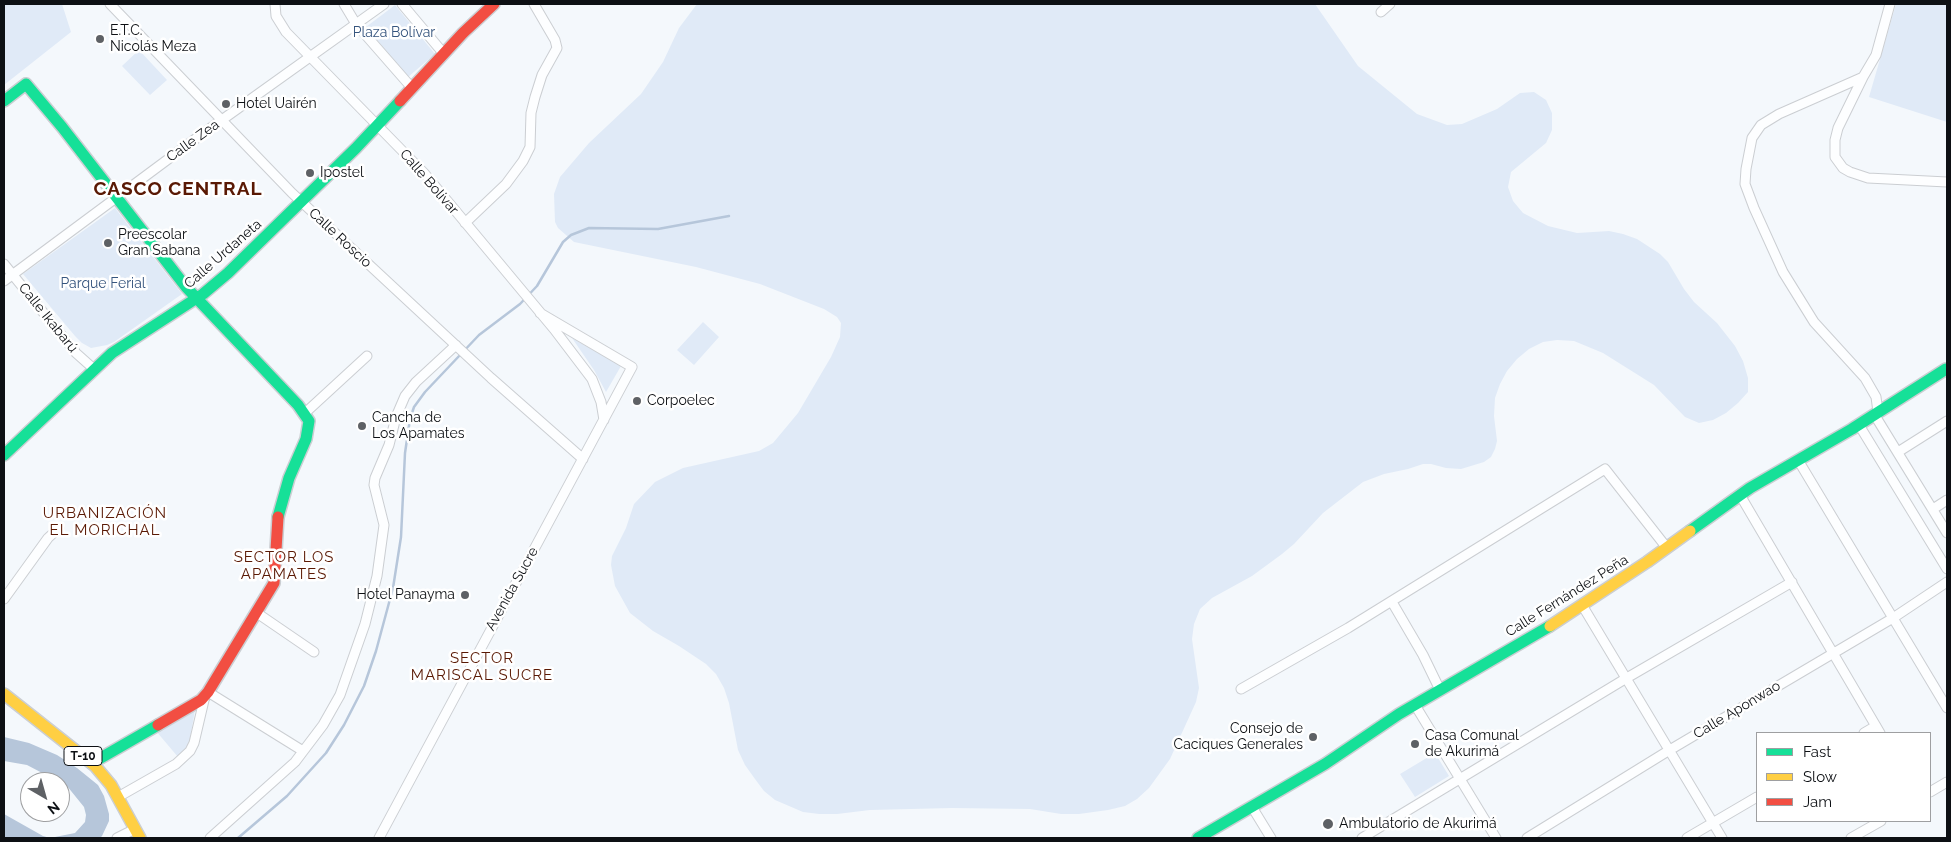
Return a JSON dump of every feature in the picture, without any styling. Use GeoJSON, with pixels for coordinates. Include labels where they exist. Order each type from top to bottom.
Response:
{"type":"FeatureCollection","features":[{"type":"Feature","properties":{"kind":"main road","name":"Calle Urdaneta"},"geometry":{"type":"LineString","coordinates":[[4,454],[130,340],[197,298],[228,273],[302,202],[377,126],[478,17],[494,4]]}},
{"type":"Feature","properties":{"kind":"main road"},"geometry":{"type":"LineString","coordinates":[[4,101],[26,84],[197,298],[305,413],[309,421],[309,429],[284,492],[277,523],[274,583],[207,694],[92,763]]}},
{"type":"Feature","properties":{"kind":"main road","name":"Calle Fernández Peña"},"geometry":{"type":"LineString","coordinates":[[1198,838],[1340,755],[1389,720],[1545,629],[1667,548],[1767,477],[1859,425],[1946,369]]}},
{"type":"Feature","properties":{"kind":"main road","name":"T-10"},"geometry":{"type":"LineString","coordinates":[[4,694],[92,763],[103,774],[118,796],[138,834]]}},
{"type":"Feature","properties":{"kind":"street","name":"Calle Roscio"},"geometry":{"type":"LineString","coordinates":[[110,4],[302,202],[460,350],[583,459]]}},
{"type":"Feature","properties":{"kind":"street","name":"Calle Bolívar"},"geometry":{"type":"LineString","coordinates":[[275,4],[275,12],[280,24],[309,58],[424,174],[540,313],[592,379],[598,391],[604,420]]}},
{"type":"Feature","properties":{"kind":"street"},"geometry":{"type":"LineString","coordinates":[[344,4],[356,24],[412,88]]}},
{"type":"Feature","properties":{"kind":"street","name":"Calle Zea"},"geometry":{"type":"LineString","coordinates":[[4,281],[222,120],[384,4]]}},
{"type":"Feature","properties":{"kind":"street"},"geometry":{"type":"LineString","coordinates":[[402,4],[444,54]]}},
{"type":"Feature","properties":{"kind":"street"},"geometry":{"type":"LineString","coordinates":[[465,223],[506,184],[528,154],[531,112],[535,97],[542,75],[557,48],[555,40],[534,4]]}},
{"type":"Feature","properties":{"kind":"street"},"geometry":{"type":"LineString","coordinates":[[1381,12],[1390,4]]}},
{"type":"Feature","properties":{"kind":"street"},"geometry":{"type":"LineString","coordinates":[[1890,4],[1876,55],[1838,128],[1834,150],[1835,157],[1850,172],[1868,178],[1947,182]]}},
{"type":"Feature","properties":{"kind":"street"},"geometry":{"type":"LineString","coordinates":[[1863,77],[1779,114],[1762,125],[1752,138],[1745,184],[1783,272],[1814,322],[1856,366],[1868,382],[1876,397],[1876,413],[1947,533]]}},
{"type":"Feature","properties":{"kind":"street","name":"Calle Ikabarú"},"geometry":{"type":"LineString","coordinates":[[4,264],[76,353],[95,370]]}},
{"type":"Feature","properties":{"kind":"street","name":"Calle Bolívar"},"geometry":{"type":"LineString","coordinates":[[540,313],[632,367]]}},
{"type":"Feature","properties":{"kind":"street"},"geometry":{"type":"LineString","coordinates":[[210,838],[284,772],[323,725],[340,695],[370,606],[377,576],[384,525],[374,483],[389,446],[399,410],[405,396],[416,382],[460,350]]}},
{"type":"Feature","properties":{"kind":"street"},"geometry":{"type":"LineString","coordinates":[[305,413],[367,356]]}},
{"type":"Feature","properties":{"kind":"street","name":"Avenida Sucre"},"geometry":{"type":"LineString","coordinates":[[379,838],[632,367]]}},
{"type":"Feature","properties":{"kind":"street"},"geometry":{"type":"LineString","coordinates":[[1898,452],[1947,421]]}},
{"type":"Feature","properties":{"kind":"street"},"geometry":{"type":"LineString","coordinates":[[1859,425],[1947,569]]}},
{"type":"Feature","properties":{"kind":"street"},"geometry":{"type":"LineString","coordinates":[[1798,460],[1947,708]]}},
{"type":"Feature","properties":{"kind":"street"},"geometry":{"type":"LineString","coordinates":[[1241,689],[1392,602],[1605,469],[1667,548]]}},
{"type":"Feature","properties":{"kind":"street"},"geometry":{"type":"LineString","coordinates":[[1740,495],[1878,730]]}},
{"type":"Feature","properties":{"kind":"street"},"geometry":{"type":"LineString","coordinates":[[1933,509],[1947,500]]}},
{"type":"Feature","properties":{"kind":"street"},"geometry":{"type":"LineString","coordinates":[[4,599],[48,538],[59,528]]}},
{"type":"Feature","properties":{"kind":"street"},"geometry":{"type":"LineString","coordinates":[[1362,838],[1625,679],[1792,582]]}},
{"type":"Feature","properties":{"kind":"street","name":"Calle Aponwao"},"geometry":{"type":"LineString","coordinates":[[1527,838],[1668,751],[1893,618],[1947,582]]}},
{"type":"Feature","properties":{"kind":"street"},"geometry":{"type":"LineString","coordinates":[[1392,602],[1423,655],[1440,690]]}},
{"type":"Feature","properties":{"kind":"street"},"geometry":{"type":"LineString","coordinates":[[1582,605],[1722,838]]}},
{"type":"Feature","properties":{"kind":"street"},"geometry":{"type":"LineString","coordinates":[[257,613],[314,652]]}},
{"type":"Feature","properties":{"kind":"street"},"geometry":{"type":"LineString","coordinates":[[118,796],[171,768],[190,751],[194,743],[207,694],[303,751]]}},
{"type":"Feature","properties":{"kind":"street"},"geometry":{"type":"LineString","coordinates":[[1415,705],[1496,838]]}},
{"type":"Feature","properties":{"kind":"street"},"geometry":{"type":"LineString","coordinates":[[1931,791],[1947,782]]}},
{"type":"Feature","properties":{"kind":"street"},"geometry":{"type":"LineString","coordinates":[[1687,838],[1756,798]]}},
{"type":"Feature","properties":{"kind":"street"},"geometry":{"type":"LineString","coordinates":[[1252,807],[1270,838]]}},
{"type":"Feature","properties":{"kind":"street"},"geometry":{"type":"LineString","coordinates":[[1851,838],[1879,822]]}},
{"type":"Feature","properties":{"kind":"street"},"geometry":{"type":"LineString","coordinates":[[117,838],[138,834]]}},
{"type":"Feature","properties":{"kind":"green space"},"geometry":{"type":"Polygon","coordinates":[[[4,4],[62,4],[71,32],[4,85],[4,4]]]}},
{"type":"Feature","properties":{"kind":"green space"},"geometry":{"type":"Polygon","coordinates":[[[697,4],[1315,4],[1358,66],[1417,114],[1447,125],[1462,124],[1497,109],[1520,93],[1534,92],[1546,100],[1552,113],[1552,130],[1546,143],[1511,172],[1508,187],[1513,201],[1523,213],[1548,226],[1577,233],[1609,231],[1623,234],[1637,239],[1660,254],[1668,262],[1694,302],[1717,323],[1735,346],[1743,361],[1748,378],[1748,392],[1726,413],[1713,420],[1699,423],[1685,417],[1654,385],[1603,353],[1574,341],[1557,340],[1543,342],[1529,349],[1517,359],[1507,371],[1500,384],[1495,398],[1494,416],[1497,441],[1491,457],[1484,462],[1461,469],[1423,464],[1384,474],[1363,482],[1323,513],[1282,554],[1252,576],[1212,598],[1200,609],[1194,624],[1192,639],[1199,688],[1196,702],[1170,759],[1149,788],[1137,799],[1125,806],[1079,814],[1061,814],[1030,809],[952,808],[870,810],[837,814],[803,812],[775,800],[764,791],[745,765],[738,750],[729,703],[724,688],[716,674],[706,664],[653,631],[630,613],[615,586],[611,565],[612,556],[626,528],[634,504],[655,482],[683,468],[759,451],[773,443],[798,413],[831,357],[840,337],[841,323],[837,317],[824,309],[760,284],[696,267],[574,242],[558,228],[555,222],[554,194],[560,177],[589,143],[641,94],[663,62],[679,28],[697,4]]]}},
{"type":"Feature","properties":{"kind":"green space"},"geometry":{"type":"Polygon","coordinates":[[[1896,4],[1947,4],[1947,122],[1869,97],[1896,4]]]}},
{"type":"Feature","properties":{"kind":"green space","name":"Plaza Bolívar"},"geometry":{"type":"Polygon","coordinates":[[[395,5],[435,54],[408,77],[366,27],[395,5]]]}},
{"type":"Feature","properties":{"kind":"green space"},"geometry":{"type":"Polygon","coordinates":[[[139,50],[167,80],[150,95],[122,66],[139,50]]]}},
{"type":"Feature","properties":{"kind":"green space","name":"Parque Ferial"},"geometry":{"type":"Polygon","coordinates":[[[115,208],[182,294],[114,342],[91,348],[75,336],[23,274],[115,208]]]}},
{"type":"Feature","properties":{"kind":"green space"},"geometry":{"type":"Polygon","coordinates":[[[703,322],[719,337],[694,365],[677,350],[703,322]]]}},
{"type":"Feature","properties":{"kind":"green space"},"geometry":{"type":"Polygon","coordinates":[[[572,338],[621,366],[606,392],[594,370],[572,338]]]}},
{"type":"Feature","properties":{"kind":"green space"},"geometry":{"type":"Polygon","coordinates":[[[195,710],[190,739],[185,750],[178,757],[156,731],[195,710]]]}},
{"type":"Feature","properties":{"kind":"green space"},"geometry":{"type":"Polygon","coordinates":[[[1435,753],[1449,776],[1415,797],[1400,774],[1435,753]]]}},
{"type":"Feature","properties":{"kind":"water"},"geometry":{"type":"Polygon","coordinates":[[[4,737],[29,743],[57,755],[77,768],[98,785],[104,796],[109,821],[102,836],[100,838],[50,838],[75,833],[85,822],[84,807],[70,790],[70,772],[40,772],[27,765],[4,761],[4,737]]]}},
{"type":"Feature","properties":{"kind":"water"},"geometry":{"type":"Polygon","coordinates":[[[4,814],[43,836],[50,838],[4,838],[4,814]]]}},
{"type":"Feature","properties":{"kind":"waterway"},"geometry":{"type":"LineString","coordinates":[[238,838],[287,796],[326,753],[344,725],[364,686],[376,651],[393,588],[401,537],[405,453],[410,419],[414,407],[425,392],[479,335],[520,304],[537,286],[563,242],[571,235],[589,228],[658,229],[729,216]]}},
{"type":"Feature","properties":{"kind":"traffic: fast"},"geometry":{"type":"LineString","coordinates":[[4,101],[26,84],[62,127],[186,287],[298,405],[309,421],[306,439],[289,478],[278,517]]}},
{"type":"Feature","properties":{"kind":"traffic: fast"},"geometry":{"type":"LineString","coordinates":[[4,455],[112,353],[203,294],[228,273],[356,148],[400,101]]}},
{"type":"Feature","properties":{"kind":"traffic: fast"},"geometry":{"type":"LineString","coordinates":[[1690,531],[1750,488],[1852,429],[1946,369]]}},
{"type":"Feature","properties":{"kind":"traffic: fast"},"geometry":{"type":"LineString","coordinates":[[1198,838],[1325,764],[1399,714],[1550,626]]}},
{"type":"Feature","properties":{"kind":"traffic: fast"},"geometry":{"type":"LineString","coordinates":[[92,763],[158,725]]}},
{"type":"Feature","properties":{"kind":"traffic: slow"},"geometry":{"type":"LineString","coordinates":[[1550,626],[1647,562],[1690,531]]}},
{"type":"Feature","properties":{"kind":"traffic: slow"},"geometry":{"type":"LineString","coordinates":[[4,694],[95,766],[111,785],[140,838]]}},
{"type":"Feature","properties":{"kind":"traffic: jam"},"geometry":{"type":"LineString","coordinates":[[400,101],[463,33],[494,4]]}},
{"type":"Feature","properties":{"kind":"traffic: jam"},"geometry":{"type":"LineString","coordinates":[[158,725],[201,700],[208,692],[274,583],[278,517]]}},
{"type":"Feature","properties":{"kind":"place","name":"E.T.C. Nicolás Meza"},"geometry":{"type":"Point","coordinates":[100,39]}},
{"type":"Feature","properties":{"kind":"place","name":"Hotel Uairén"},"geometry":{"type":"Point","coordinates":[226,104]}},
{"type":"Feature","properties":{"kind":"place","name":"Ipostel"},"geometry":{"type":"Point","coordinates":[310,173]}},
{"type":"Feature","properties":{"kind":"place","name":"Preescolar Gran Sabana"},"geometry":{"type":"Point","coordinates":[108,243]}},
{"type":"Feature","properties":{"kind":"place","name":"Corpoelec"},"geometry":{"type":"Point","coordinates":[637,401]}},
{"type":"Feature","properties":{"kind":"place","name":"Cancha de Los Apamates"},"geometry":{"type":"Point","coordinates":[362,426]}},
{"type":"Feature","properties":{"kind":"place","name":"Hotel Panayma"},"geometry":{"type":"Point","coordinates":[465,595]}},
{"type":"Feature","properties":{"kind":"place","name":"Consejo de Caciques Generales"},"geometry":{"type":"Point","coordinates":[1313,737]}},
{"type":"Feature","properties":{"kind":"place","name":"Casa Comunal de Akurimá"},"geometry":{"type":"Point","coordinates":[1415,744]}},
{"type":"Feature","properties":{"kind":"place","name":"Ambulatorio de Akurimá"},"geometry":{"type":"Point","coordinates":[1328,824]}},
{"type":"Feature","properties":{"kind":"district","name":"CASCO CENTRAL"},"geometry":{"type":"Point","coordinates":[178,189]}},
{"type":"Feature","properties":{"kind":"district","name":"URBANIZACIÓN EL MORICHAL"},"geometry":{"type":"Point","coordinates":[105,522]}},
{"type":"Feature","properties":{"kind":"district","name":"SECTOR LOS APAMATES"},"geometry":{"type":"Point","coordinates":[284,566]}},
{"type":"Feature","properties":{"kind":"district","name":"SECTOR MARISCAL SUCRE"},"geometry":{"type":"Point","coordinates":[482,666]}}]}
